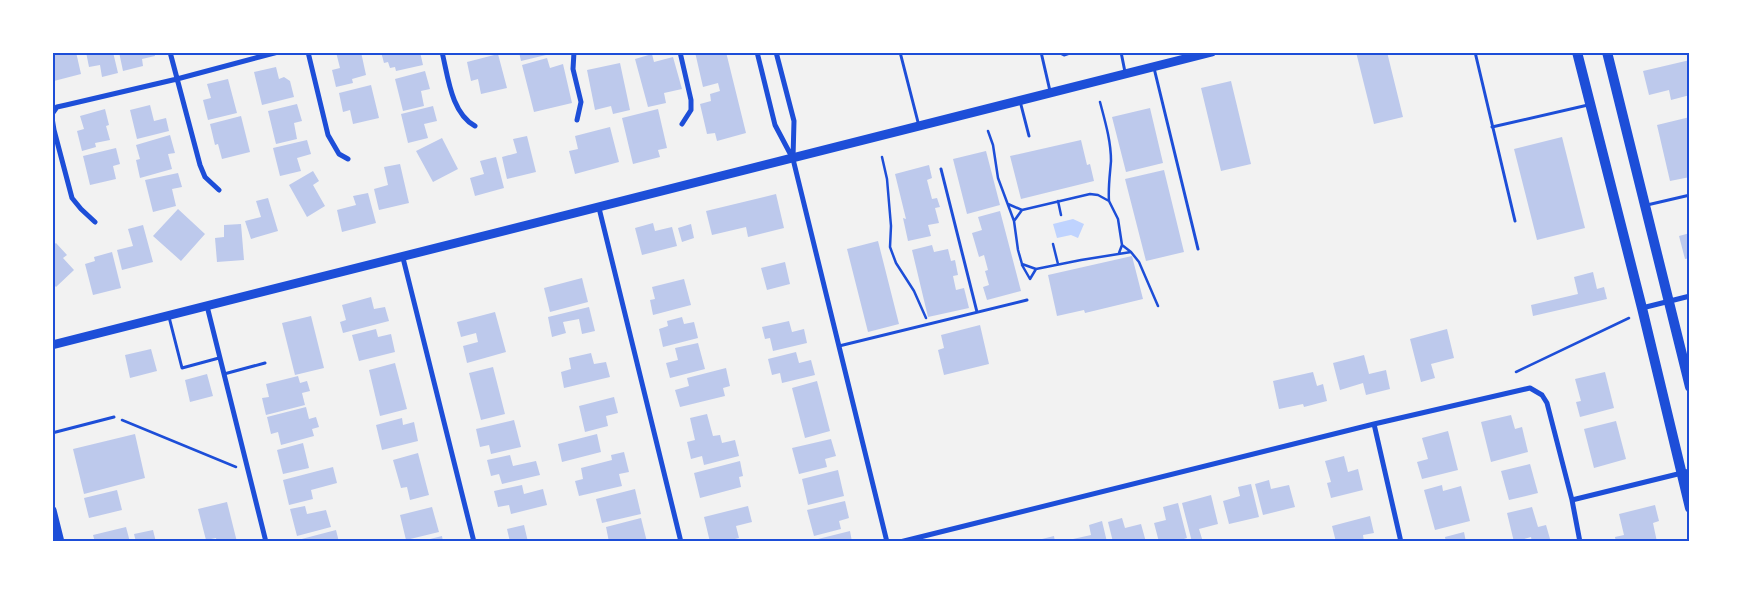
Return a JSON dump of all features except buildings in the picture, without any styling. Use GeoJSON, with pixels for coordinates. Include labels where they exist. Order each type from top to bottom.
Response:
{"type":"FeatureCollection","features":[{"type":"Feature","properties":{"kind":"main road"},"geometry":{"type":"LineString","coordinates":[[1576,52],[1685,472],[1690,508]]}},
{"type":"Feature","properties":{"kind":"main road"},"geometry":{"type":"LineString","coordinates":[[1606,52],[1690,387]]}},
{"type":"Feature","properties":{"kind":"street"},"geometry":{"type":"LineString","coordinates":[[170,52],[200,165],[205,177],[219,190]]}},
{"type":"Feature","properties":{"kind":"street"},"geometry":{"type":"LineString","coordinates":[[52,114],[57,107],[177,79],[278,52]]}},
{"type":"Feature","properties":{"kind":"street"},"geometry":{"type":"LineString","coordinates":[[308,52],[328,135],[339,154],[348,158]]}},
{"type":"Feature","properties":{"kind":"street"},"geometry":{"type":"LineString","coordinates":[[442,52],[453,96],[462,115],[475,126]]}},
{"type":"Feature","properties":{"kind":"street"},"geometry":{"type":"LineString","coordinates":[[574,52],[573,69],[581,102],[577,120]]}},
{"type":"Feature","properties":{"kind":"street"},"geometry":{"type":"LineString","coordinates":[[680,52],[691,100],[691,110],[682,124]]}},
{"type":"Feature","properties":{"kind":"street"},"geometry":{"type":"LineString","coordinates":[[757,52],[776,125],[793,159],[888,542]]}},
{"type":"Feature","properties":{"kind":"street"},"geometry":{"type":"LineString","coordinates":[[776,52],[794,121],[793,159]]}},
{"type":"Feature","properties":{"kind":"street"},"geometry":{"type":"LineString","coordinates":[[52,345],[403,258],[1212,52]]}},
{"type":"Feature","properties":{"kind":"street"},"geometry":{"type":"LineString","coordinates":[[52,118],[72,198],[81,210],[95,222]]}},
{"type":"Feature","properties":{"kind":"street"},"geometry":{"type":"LineString","coordinates":[[599,208],[680,542]]}},
{"type":"Feature","properties":{"kind":"street"},"geometry":{"type":"LineString","coordinates":[[403,258],[474,542]]}},
{"type":"Feature","properties":{"kind":"street"},"geometry":{"type":"LineString","coordinates":[[1642,308],[1690,296]]}},
{"type":"Feature","properties":{"kind":"street"},"geometry":{"type":"LineString","coordinates":[[207,306],[266,542]]}},
{"type":"Feature","properties":{"kind":"street"},"geometry":{"type":"LineString","coordinates":[[900,542],[1374,424],[1530,388],[1542,395],[1547,403],[1572,500],[1580,542]]}},
{"type":"Feature","properties":{"kind":"street"},"geometry":{"type":"LineString","coordinates":[[1374,424],[1401,542]]}},
{"type":"Feature","properties":{"kind":"street"},"geometry":{"type":"LineString","coordinates":[[1572,500],[1685,472]]}},
{"type":"Feature","properties":{"kind":"street"},"geometry":{"type":"LineString","coordinates":[[52,510],[60,542]]}},
{"type":"Feature","properties":{"kind":"lane"},"geometry":{"type":"LineString","coordinates":[[900,52],[919,127]]}},
{"type":"Feature","properties":{"kind":"lane"},"geometry":{"type":"LineString","coordinates":[[1041,52],[1051,92]]}},
{"type":"Feature","properties":{"kind":"lane"},"geometry":{"type":"LineString","coordinates":[[1058,52],[1064,55],[1073,52]]}},
{"type":"Feature","properties":{"kind":"lane"},"geometry":{"type":"LineString","coordinates":[[1121,52],[1126,75]]}},
{"type":"Feature","properties":{"kind":"lane"},"geometry":{"type":"LineString","coordinates":[[1475,52],[1516,221]]}},
{"type":"Feature","properties":{"kind":"lane"},"geometry":{"type":"LineString","coordinates":[[1153,67],[1198,249]]}},
{"type":"Feature","properties":{"kind":"lane"},"geometry":{"type":"LineString","coordinates":[[1020,100],[1029,136]]}},
{"type":"Feature","properties":{"kind":"lane"},"geometry":{"type":"LineString","coordinates":[[1492,127],[1591,104]]}},
{"type":"Feature","properties":{"kind":"lane"},"geometry":{"type":"LineString","coordinates":[[941,169],[977,312]]}},
{"type":"Feature","properties":{"kind":"lane"},"geometry":{"type":"LineString","coordinates":[[1644,206],[1690,195]]}},
{"type":"Feature","properties":{"kind":"lane"},"geometry":{"type":"LineString","coordinates":[[839,346],[1027,300]]}},
{"type":"Feature","properties":{"kind":"lane"},"geometry":{"type":"LineString","coordinates":[[169,316],[182,368],[220,358]]}},
{"type":"Feature","properties":{"kind":"lane"},"geometry":{"type":"LineString","coordinates":[[224,374],[266,364]]}},
{"type":"Feature","properties":{"kind":"lane"},"geometry":{"type":"LineString","coordinates":[[52,433],[114,417]]}},
{"type":"Feature","properties":{"kind":"path"},"geometry":{"type":"LineString","coordinates":[[1100,102],[1107,130],[1111,160],[1108,184],[1109,201],[1118,219],[1122,245],[1118,253]]}},
{"type":"Feature","properties":{"kind":"path"},"geometry":{"type":"LineString","coordinates":[[988,130],[993,145],[998,178],[1014,221],[1018,250],[1022,264],[1030,279],[1036,268]]}},
{"type":"Feature","properties":{"kind":"path"},"geometry":{"type":"LineString","coordinates":[[882,158],[887,179],[891,226],[890,247],[896,263],[914,291],[928,324]]}},
{"type":"Feature","properties":{"kind":"path"},"geometry":{"type":"LineString","coordinates":[[1007,204],[1022,210],[1090,194],[1098,195],[1109,201]]}},
{"type":"Feature","properties":{"kind":"path"},"geometry":{"type":"LineString","coordinates":[[1058,201],[1061,215]]}},
{"type":"Feature","properties":{"kind":"path"},"geometry":{"type":"LineString","coordinates":[[1014,221],[1022,210]]}},
{"type":"Feature","properties":{"kind":"path"},"geometry":{"type":"LineString","coordinates":[[1053,244],[1058,264]]}},
{"type":"Feature","properties":{"kind":"path"},"geometry":{"type":"LineString","coordinates":[[1122,245],[1139,262],[1158,306]]}},
{"type":"Feature","properties":{"kind":"path"},"geometry":{"type":"LineString","coordinates":[[1022,264],[1036,268],[1130,252]]}},
{"type":"Feature","properties":{"kind":"path"},"geometry":{"type":"LineString","coordinates":[[1516,372],[1629,318]]}},
{"type":"Feature","properties":{"kind":"path"},"geometry":{"type":"LineString","coordinates":[[114,417],[236,468]]}},
{"type":"Feature","properties":{"kind":"water"},"geometry":{"type":"Polygon","coordinates":[[[1073,219],[1084,224],[1078,238],[1071,235],[1057,238],[1053,224],[1073,219]]]}}]}
